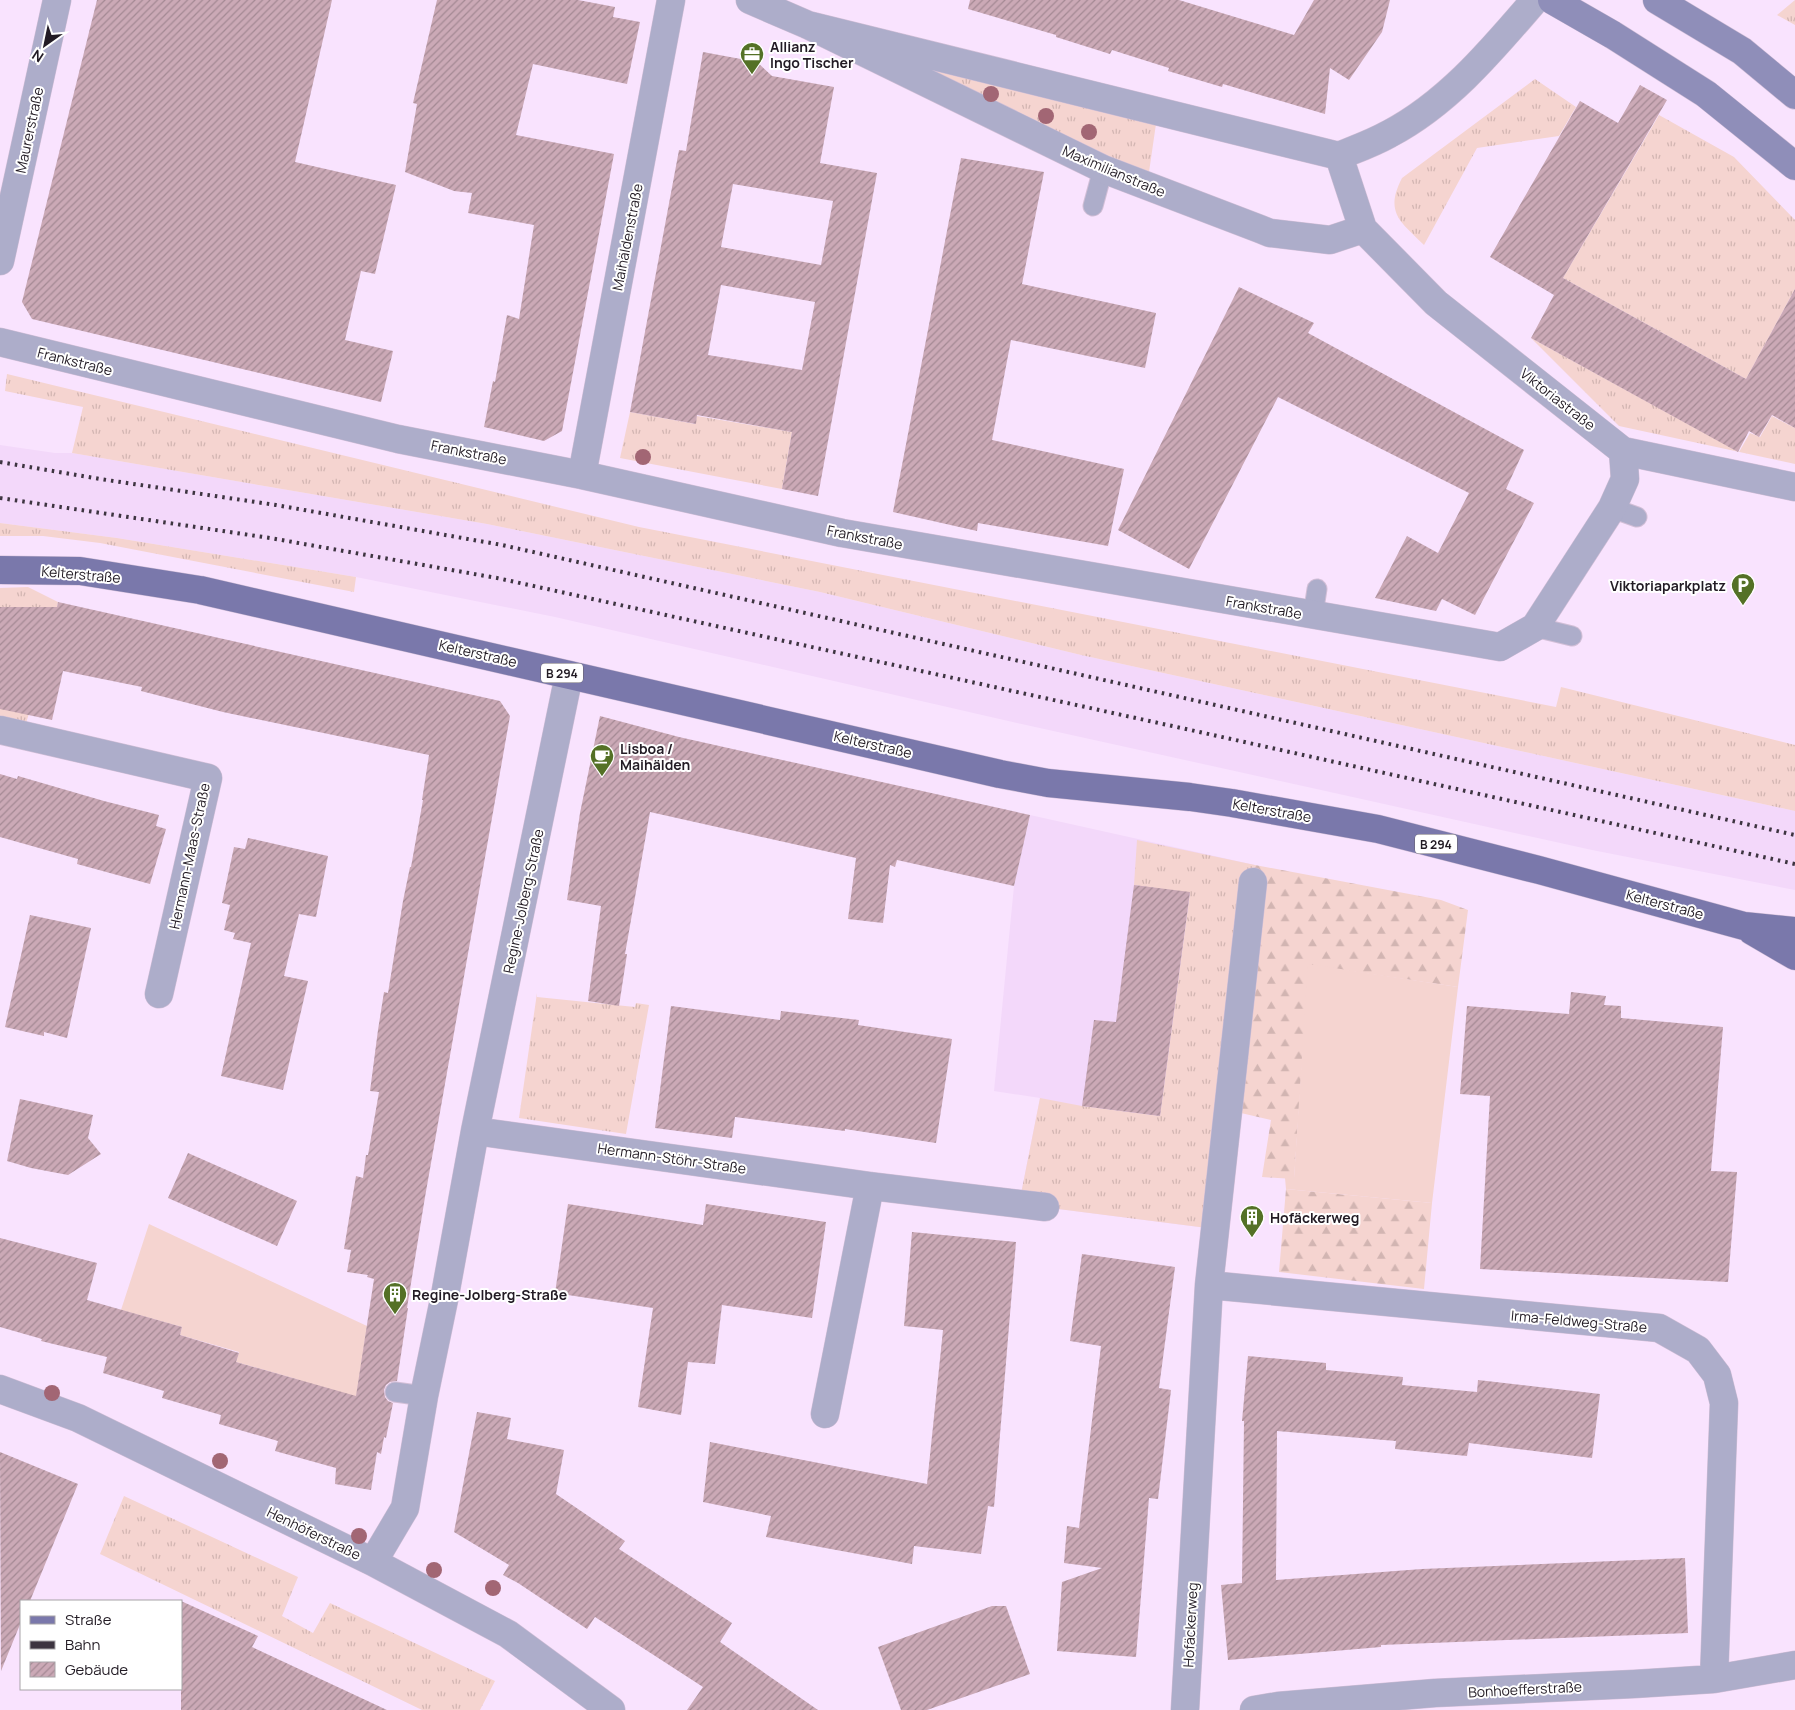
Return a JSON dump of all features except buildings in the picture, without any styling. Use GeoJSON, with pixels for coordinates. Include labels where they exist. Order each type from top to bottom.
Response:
{"type":"FeatureCollection","features":[{"type":"Feature","properties":{"kind":"main road"},"geometry":{"type":"LineString","coordinates":[[1552,0],[1613,35],[1706,94],[1795,166]]}},
{"type":"Feature","properties":{"kind":"main road"},"geometry":{"type":"LineString","coordinates":[[1657,0],[1742,51],[1795,95]]}},
{"type":"Feature","properties":{"kind":"main road","name":"Kelterstraße"},"geometry":{"type":"LineString","coordinates":[[0,570],[80,572],[200,590],[1000,774],[1048,782],[1232,803],[1378,829],[1539,870],[1744,926],[1795,931]]}},
{"type":"Feature","properties":{"kind":"main road","name":"Kelterstraße"},"geometry":{"type":"LineString","coordinates":[[1744,926],[1795,956]]}},
{"type":"Feature","properties":{"kind":"street","name":"Maurerstraße"},"geometry":{"type":"LineString","coordinates":[[0,261],[57,0]]}},
{"type":"Feature","properties":{"kind":"street","name":"Maihäldenstraße"},"geometry":{"type":"LineString","coordinates":[[582,475],[671,0]]}},
{"type":"Feature","properties":{"kind":"street","name":"Maximilianstraße"},"geometry":{"type":"LineString","coordinates":[[750,0],[808,25],[1103,169],[1241,218],[1270,233],[1330,240],[1363,229]]}},
{"type":"Feature","properties":{"kind":"street"},"geometry":{"type":"LineString","coordinates":[[1363,229],[1339,156],[1389,134],[1430,108],[1480,64],[1535,0]]}},
{"type":"Feature","properties":{"kind":"street","name":"Maximilianstraße"},"geometry":{"type":"LineString","coordinates":[[808,25],[1339,156]]}},
{"type":"Feature","properties":{"kind":"street","name":"Viktoriastraße"},"geometry":{"type":"LineString","coordinates":[[1363,229],[1436,303],[1622,451],[1795,486]]}},
{"type":"Feature","properties":{"kind":"street","name":"Frankstraße"},"geometry":{"type":"LineString","coordinates":[[0,342],[398,439],[582,475],[842,533],[1315,602],[1500,647],[1535,627],[1612,508],[1625,479],[1622,451]]}},
{"type":"Feature","properties":{"kind":"street","name":"Regine-Jolberg-Straße"},"geometry":{"type":"LineString","coordinates":[[373,1562],[405,1508],[424,1396],[447,1285],[475,1131],[569,675]]}},
{"type":"Feature","properties":{"kind":"street","name":"Hermann-Maas-Straße"},"geometry":{"type":"LineString","coordinates":[[0,730],[208,778],[159,994]]}},
{"type":"Feature","properties":{"kind":"street","name":"Hofäckerweg"},"geometry":{"type":"LineString","coordinates":[[1185,1710],[1209,1285],[1253,882]]}},
{"type":"Feature","properties":{"kind":"street","name":"Hermann-Stöhr-Straße"},"geometry":{"type":"LineString","coordinates":[[475,1131],[870,1186],[1045,1207]]}},
{"type":"Feature","properties":{"kind":"street"},"geometry":{"type":"LineString","coordinates":[[825,1414],[870,1186]]}},
{"type":"Feature","properties":{"kind":"street","name":"Irma-Feldweg-Straße"},"geometry":{"type":"LineString","coordinates":[[1209,1285],[1659,1328],[1698,1350],[1716,1375],[1724,1403],[1714,1679]]}},
{"type":"Feature","properties":{"kind":"street","name":"Henhöferstraße"},"geometry":{"type":"LineString","coordinates":[[0,1389],[78,1418],[373,1562],[508,1634],[611,1710]]}},
{"type":"Feature","properties":{"kind":"street","name":"Bonhoefferstraße"},"geometry":{"type":"LineString","coordinates":[[1254,1710],[1278,1706],[1435,1693],[1714,1679],[1795,1664]]}},
{"type":"Feature","properties":{"kind":"lane"},"geometry":{"type":"LineString","coordinates":[[1093,206],[1103,169]]}},
{"type":"Feature","properties":{"kind":"lane"},"geometry":{"type":"LineString","coordinates":[[1612,508],[1637,517]]}},
{"type":"Feature","properties":{"kind":"lane"},"geometry":{"type":"LineString","coordinates":[[1535,627],[1572,636]]}},
{"type":"Feature","properties":{"kind":"lane"},"geometry":{"type":"LineString","coordinates":[[395,1392],[424,1396]]}},
{"type":"Feature","properties":{"kind":"shaded area"},"geometry":{"type":"Polygon","coordinates":[[[0,445],[55,453],[72,453],[487,524],[820,592],[1081,655],[1795,811],[1795,890],[1592,850],[1017,723],[555,617],[356,577],[117,538],[0,523],[0,445]]]}},
{"type":"Feature","properties":{"kind":"shaded area"},"geometry":{"type":"Polygon","coordinates":[[[1030,815],[1255,865],[1215,1229],[1019,1204],[1040,1098],[994,1091],[1014,886],[1030,815]]]}},
{"type":"Feature","properties":{"kind":"green space"},"geometry":{"type":"Polygon","coordinates":[[[1795,0],[1795,25],[1777,15],[1795,0]]]}},
{"type":"Feature","properties":{"kind":"green space"},"geometry":{"type":"Polygon","coordinates":[[[938,56],[1157,117],[1148,179],[931,71],[938,56]]]}},
{"type":"Feature","properties":{"kind":"green space"},"geometry":{"type":"Polygon","coordinates":[[[1535,79],[1576,107],[1559,136],[1477,148],[1424,245],[1402,223],[1395,209],[1397,190],[1402,178],[1535,79]]]}},
{"type":"Feature","properties":{"kind":"green space"},"geometry":{"type":"Polygon","coordinates":[[[1659,115],[1734,157],[1795,220],[1795,289],[1746,379],[1563,278],[1659,115]]]}},
{"type":"Feature","properties":{"kind":"green space"},"geometry":{"type":"Polygon","coordinates":[[[1531,338],[1739,452],[1619,426],[1531,338]]]}},
{"type":"Feature","properties":{"kind":"green space"},"geometry":{"type":"Polygon","coordinates":[[[7,374],[639,527],[1556,707],[1561,687],[1795,745],[1795,811],[1081,655],[820,592],[487,524],[72,453],[83,407],[5,391],[7,374]]]}},
{"type":"Feature","properties":{"kind":"green space"},"geometry":{"type":"Polygon","coordinates":[[[630,412],[695,424],[697,416],[792,432],[782,489],[620,458],[630,412]]]}},
{"type":"Feature","properties":{"kind":"green space"},"geometry":{"type":"Polygon","coordinates":[[[1772,416],[1795,428],[1795,464],[1739,452],[1750,433],[1760,437],[1772,416]]]}},
{"type":"Feature","properties":{"kind":"green space"},"geometry":{"type":"Polygon","coordinates":[[[0,523],[117,538],[356,577],[354,592],[100,543],[43,536],[0,536],[0,523]]]}},
{"type":"Feature","properties":{"kind":"green space"},"geometry":{"type":"Polygon","coordinates":[[[28,587],[58,602],[46,659],[22,736],[0,730],[0,588],[28,587]]]}},
{"type":"Feature","properties":{"kind":"green space"},"geometry":{"type":"Polygon","coordinates":[[[1137,840],[1255,865],[1215,1229],[1019,1204],[1040,1098],[1082,1106],[1160,1116],[1190,893],[1134,885],[1137,840]]]}},
{"type":"Feature","properties":{"kind":"green space"},"geometry":{"type":"Polygon","coordinates":[[[1255,865],[1441,900],[1468,910],[1458,987],[1309,965],[1294,1179],[1262,1177],[1271,1120],[1228,1110],[1255,865]]]}},
{"type":"Feature","properties":{"kind":"green space"},"geometry":{"type":"Polygon","coordinates":[[[1308,964],[1458,987],[1432,1203],[1286,1189],[1285,1178],[1294,1178],[1308,964]]]}},
{"type":"Feature","properties":{"kind":"green space"},"geometry":{"type":"Polygon","coordinates":[[[537,993],[537,997],[635,1007],[636,1003],[649,1005],[626,1134],[519,1118],[537,993]]]}},
{"type":"Feature","properties":{"kind":"green space"},"geometry":{"type":"Polygon","coordinates":[[[1286,1189],[1432,1203],[1424,1289],[1279,1272],[1286,1189]]]}},
{"type":"Feature","properties":{"kind":"green space"},"geometry":{"type":"Polygon","coordinates":[[[149,1224],[367,1326],[355,1406],[296,1379],[236,1362],[239,1352],[180,1335],[182,1327],[121,1310],[149,1224]]]}},
{"type":"Feature","properties":{"kind":"green space"},"geometry":{"type":"Polygon","coordinates":[[[124,1496],[298,1577],[282,1616],[313,1633],[330,1603],[495,1681],[480,1710],[422,1710],[100,1554],[124,1496]]]}},
{"type":"Feature","properties":{"kind":"railway"},"geometry":{"type":"LineString","coordinates":[[0,462],[276,505],[502,545],[1795,835]]}},
{"type":"Feature","properties":{"kind":"railway"},"geometry":{"type":"LineString","coordinates":[[0,498],[270,538],[497,578],[1795,864]]}},
{"type":"Feature","properties":{"kind":"place","name":"Allianz Ingo Tischer"},"geometry":{"type":"Point","coordinates":[752,75]}},
{"type":"Feature","properties":{"kind":"place","name":"Viktoriaparkplatz"},"geometry":{"type":"Point","coordinates":[1743,606]}},
{"type":"Feature","properties":{"kind":"place","name":"Lisboa / Maihälden"},"geometry":{"type":"Point","coordinates":[602,777]}},
{"type":"Feature","properties":{"kind":"place","name":"Hofäckerweg"},"geometry":{"type":"Point","coordinates":[1252,1238]}},
{"type":"Feature","properties":{"kind":"place","name":"Regine-Jolberg-Straße"},"geometry":{"type":"Point","coordinates":[395,1315]}}]}
